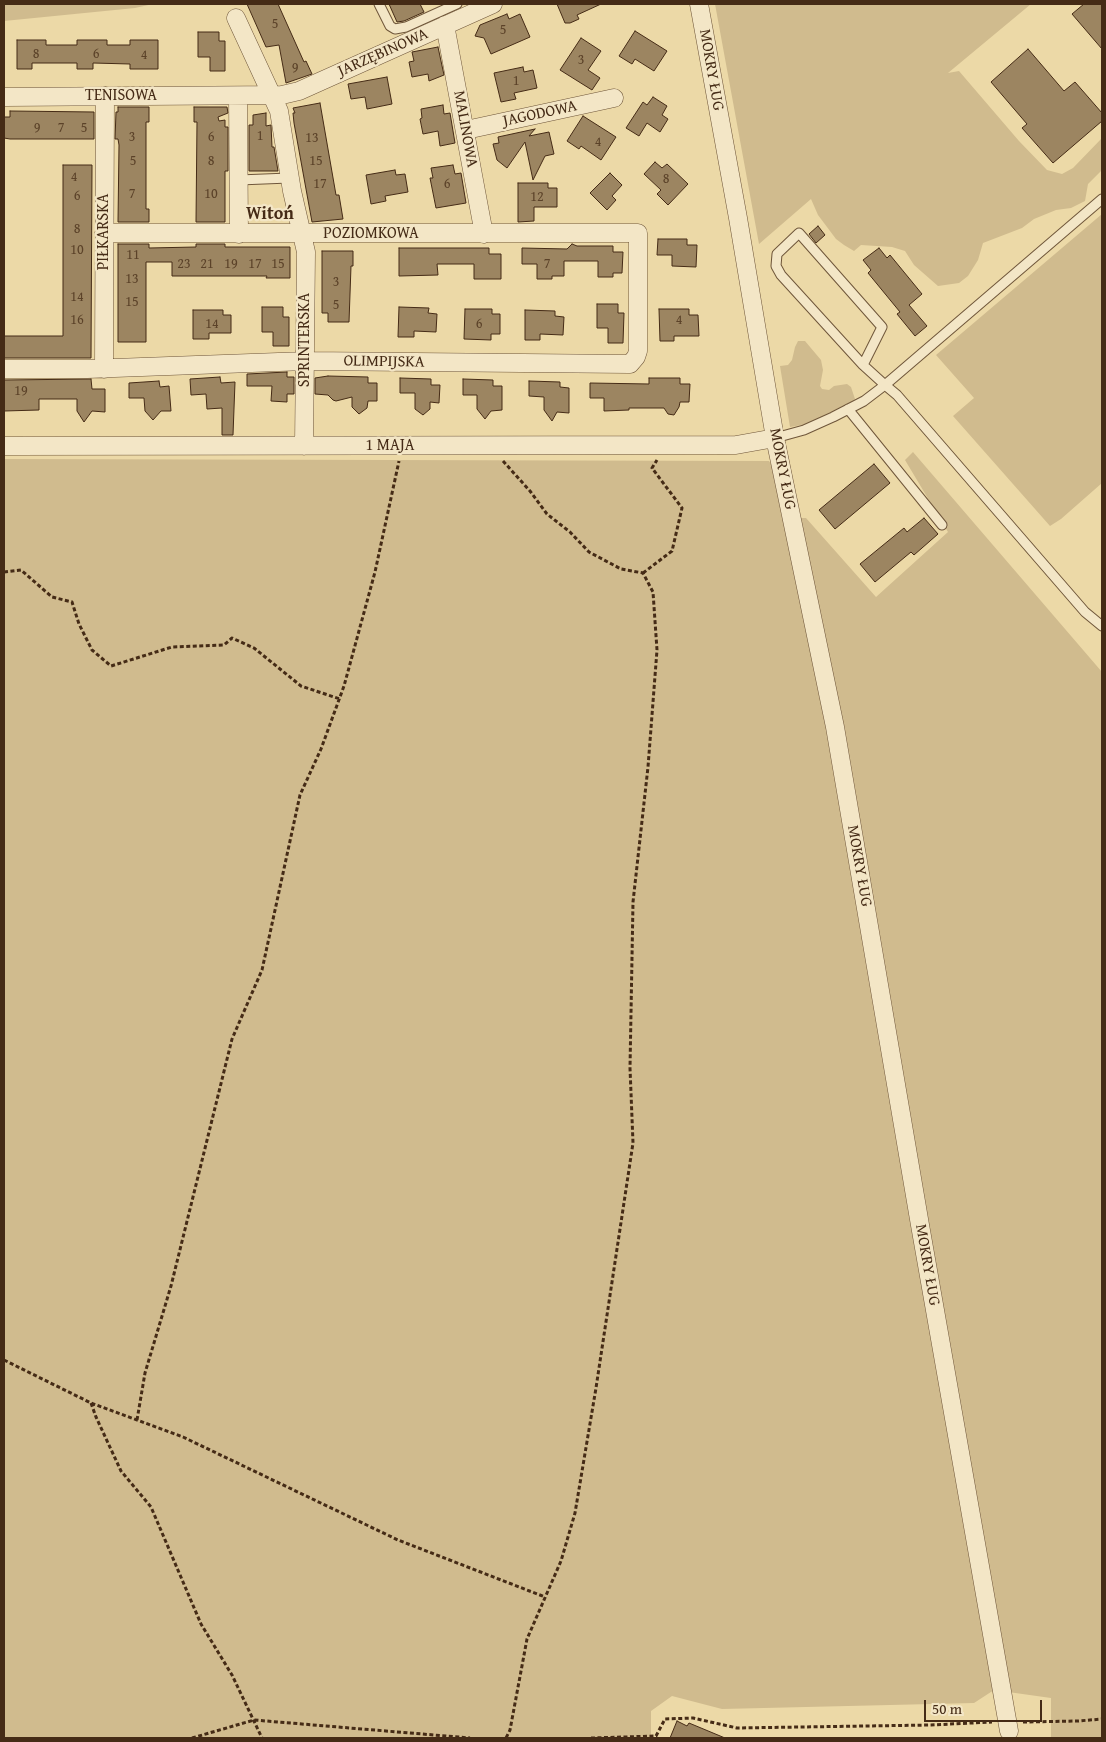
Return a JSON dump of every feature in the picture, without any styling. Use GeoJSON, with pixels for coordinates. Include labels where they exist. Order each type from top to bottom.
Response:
{"type":"FeatureCollection","features":[{"type":"Feature","properties":{"kind":"street","name":"JARZĘBINOWA"},"geometry":{"type":"LineString","coordinates":[[238,96],[282,95],[299,91],[493,4]]}},
{"type":"Feature","properties":{"kind":"street","name":"MOKRY ŁUG"},"geometry":{"type":"LineString","coordinates":[[699,4],[776,438],[835,727],[916,1206],[1009,1730]]}},
{"type":"Feature","properties":{"kind":"street","name":"SPRINTERSKA"},"geometry":{"type":"LineString","coordinates":[[236,18],[279,111],[290,178],[306,252],[304,446]]}},
{"type":"Feature","properties":{"kind":"street","name":"MALINOWA"},"geometry":{"type":"LineString","coordinates":[[446,25],[484,234]]}},
{"type":"Feature","properties":{"kind":"street","name":"PIŁKARSKA"},"geometry":{"type":"LineString","coordinates":[[104,368],[105,96]]}},
{"type":"Feature","properties":{"kind":"street","name":"TENISOWA"},"geometry":{"type":"LineString","coordinates":[[4,97],[238,96]]}},
{"type":"Feature","properties":{"kind":"street"},"geometry":{"type":"LineString","coordinates":[[238,96],[239,234]]}},
{"type":"Feature","properties":{"kind":"street","name":"JAGODOWA"},"geometry":{"type":"LineString","coordinates":[[466,130],[614,98]]}},
{"type":"Feature","properties":{"kind":"street","name":"POZIOMKOWA"},"geometry":{"type":"LineString","coordinates":[[104,233],[638,233]]}},
{"type":"Feature","properties":{"kind":"street","name":"OLIMPIJSKA"},"geometry":{"type":"LineString","coordinates":[[4,369],[306,362],[630,364],[636,358],[638,345],[638,233]]}},
{"type":"Feature","properties":{"kind":"street","name":"1 MAJA"},"geometry":{"type":"LineString","coordinates":[[4,446],[736,445],[776,438]]}},
{"type":"Feature","properties":{"kind":"lane"},"geometry":{"type":"LineString","coordinates":[[379,4],[390,26],[394,29],[406,27],[453,5]]}},
{"type":"Feature","properties":{"kind":"lane"},"geometry":{"type":"LineString","coordinates":[[239,187],[290,178]]}},
{"type":"Feature","properties":{"kind":"lane"},"geometry":{"type":"LineString","coordinates":[[776,438],[804,430],[864,401],[885,386],[1102,199]]}},
{"type":"Feature","properties":{"kind":"lane"},"geometry":{"type":"LineString","coordinates":[[863,365],[882,327],[799,233],[777,254],[776,266],[781,275],[863,365],[897,395],[1084,612],[1102,626]]}},
{"type":"Feature","properties":{"kind":"lane"},"geometry":{"type":"LineString","coordinates":[[848,409],[942,525]]}},
{"type":"Feature","properties":{"kind":"path"},"geometry":{"type":"LineString","coordinates":[[498,455],[530,491],[547,514],[570,532],[589,552],[621,569],[643,573],[672,551],[682,508],[652,468],[668,445]]}},
{"type":"Feature","properties":{"kind":"path"},"geometry":{"type":"LineString","coordinates":[[137,1420],[145,1372],[171,1286],[232,1039],[262,970],[300,795],[321,749],[340,700],[375,572],[400,458]]}},
{"type":"Feature","properties":{"kind":"path"},"geometry":{"type":"LineString","coordinates":[[4,572],[21,570],[52,597],[72,602],[79,624],[92,650],[111,666],[172,648],[224,645],[232,638],[254,648],[301,686],[340,700]]}},
{"type":"Feature","properties":{"kind":"path"},"geometry":{"type":"LineString","coordinates":[[506,1738],[510,1730],[528,1639],[561,1561],[575,1513],[633,1144],[630,1068],[633,902],[648,767],[657,650],[653,592],[643,573]]}},
{"type":"Feature","properties":{"kind":"path"},"geometry":{"type":"LineString","coordinates":[[4,1360],[91,1402],[183,1437],[398,1540],[545,1597]]}},
{"type":"Feature","properties":{"kind":"path"},"geometry":{"type":"LineString","coordinates":[[91,1402],[120,1470],[151,1507],[201,1624],[232,1675],[262,1738]]}},
{"type":"Feature","properties":{"kind":"path"},"geometry":{"type":"LineString","coordinates":[[592,1738],[656,1736],[665,1719],[693,1718],[737,1728],[931,1725],[1009,1730],[1102,1719]]}},
{"type":"Feature","properties":{"kind":"path"},"geometry":{"type":"LineString","coordinates":[[192,1738],[254,1720],[470,1738]]}},
{"type":"Feature","properties":{"kind":"shaded area"},"geometry":{"type":"Polygon","coordinates":[[[4,4],[153,4],[135,8],[4,21],[4,4]]]}},
{"type":"Feature","properties":{"kind":"shaded area"},"geometry":{"type":"Polygon","coordinates":[[[715,4],[1031,4],[948,73],[959,71],[1019,141],[1047,170],[1062,174],[1073,168],[1102,138],[1102,170],[1088,184],[1085,201],[1071,208],[1056,210],[1034,219],[1022,228],[983,243],[978,260],[968,276],[959,283],[938,286],[914,265],[905,251],[892,247],[861,245],[854,251],[836,239],[818,215],[811,199],[759,244],[715,4]]]}},
{"type":"Feature","properties":{"kind":"shaded area"},"geometry":{"type":"Polygon","coordinates":[[[1102,214],[1102,483],[1061,519],[1050,526],[953,416],[974,398],[936,355],[1102,214]]]}},
{"type":"Feature","properties":{"kind":"shaded area"},"geometry":{"type":"Polygon","coordinates":[[[798,341],[805,341],[821,360],[823,370],[820,386],[822,389],[829,390],[834,386],[847,384],[851,387],[855,399],[848,406],[807,424],[790,427],[780,366],[788,365],[792,360],[798,341]]]}},
{"type":"Feature","properties":{"kind":"shaded area"},"geometry":{"type":"Polygon","coordinates":[[[913,452],[1102,672],[1102,1738],[1051,1738],[1051,1698],[994,1690],[974,1703],[722,1709],[672,1696],[651,1711],[651,1738],[4,1738],[4,459],[769,461],[776,472],[782,518],[806,518],[876,597],[948,532],[905,460],[913,452]]]}},
{"type":"Feature","properties":{"kind":"building"},"geometry":{"type":"Polygon","coordinates":[[[247,4],[278,4],[304,62],[306,61],[312,74],[286,83],[279,45],[266,47],[247,4]]]}},
{"type":"Feature","properties":{"kind":"building"},"geometry":{"type":"Polygon","coordinates":[[[389,4],[420,4],[424,12],[397,22],[389,4]]]}},
{"type":"Feature","properties":{"kind":"building"},"geometry":{"type":"Polygon","coordinates":[[[557,4],[601,4],[577,15],[579,19],[565,23],[557,4]]]}},
{"type":"Feature","properties":{"kind":"building"},"geometry":{"type":"Polygon","coordinates":[[[1084,4],[1102,4],[1102,49],[1072,14],[1084,4]]]}},
{"type":"Feature","properties":{"kind":"building"},"geometry":{"type":"Polygon","coordinates":[[[507,14],[509,19],[520,14],[530,37],[491,54],[484,38],[475,36],[480,25],[507,14]]]}},
{"type":"Feature","properties":{"kind":"building"},"geometry":{"type":"Polygon","coordinates":[[[635,31],[667,51],[654,71],[635,59],[632,64],[619,56],[635,31]]]}},
{"type":"Feature","properties":{"kind":"building"},"geometry":{"type":"Polygon","coordinates":[[[198,32],[219,32],[219,41],[225,41],[225,71],[210,71],[210,57],[198,57],[198,32]]]}},
{"type":"Feature","properties":{"kind":"building"},"geometry":{"type":"Polygon","coordinates":[[[581,38],[601,51],[588,70],[600,78],[592,90],[560,70],[581,38]]]}},
{"type":"Feature","properties":{"kind":"building"},"geometry":{"type":"Polygon","coordinates":[[[17,40],[46,40],[46,45],[77,45],[77,40],[107,40],[107,45],[130,45],[130,40],[158,40],[158,69],[130,69],[130,64],[93,63],[93,69],[77,69],[77,63],[32,63],[32,69],[17,69],[17,40]]]}},
{"type":"Feature","properties":{"kind":"building"},"geometry":{"type":"Polygon","coordinates":[[[438,47],[444,75],[429,81],[428,74],[412,77],[409,62],[414,61],[412,52],[438,47]]]}},
{"type":"Feature","properties":{"kind":"building"},"geometry":{"type":"Polygon","coordinates":[[[1028,49],[1064,91],[1075,82],[1102,113],[1102,121],[1053,163],[1022,128],[1027,124],[991,82],[1028,49]]]}},
{"type":"Feature","properties":{"kind":"building"},"geometry":{"type":"Polygon","coordinates":[[[523,67],[524,72],[533,70],[537,88],[514,93],[516,99],[501,102],[494,73],[523,67]]]}},
{"type":"Feature","properties":{"kind":"building"},"geometry":{"type":"Polygon","coordinates":[[[387,77],[392,104],[367,109],[365,97],[351,99],[348,84],[387,77]]]}},
{"type":"Feature","properties":{"kind":"building"},"geometry":{"type":"Polygon","coordinates":[[[653,97],[667,106],[662,115],[668,119],[660,132],[647,123],[639,136],[626,128],[643,102],[647,105],[653,97]]]}},
{"type":"Feature","properties":{"kind":"building"},"geometry":{"type":"Polygon","coordinates":[[[320,103],[336,195],[339,195],[343,219],[312,222],[293,108],[320,103]]]}},
{"type":"Feature","properties":{"kind":"building"},"geometry":{"type":"Polygon","coordinates":[[[443,105],[444,114],[450,113],[455,143],[440,146],[438,131],[423,134],[420,119],[422,118],[421,109],[443,105]]]}},
{"type":"Feature","properties":{"kind":"building"},"geometry":{"type":"Polygon","coordinates":[[[118,107],[149,107],[149,122],[146,122],[146,209],[149,209],[149,222],[118,222],[119,145],[118,139],[115,139],[116,112],[118,112],[118,107]]]}},
{"type":"Feature","properties":{"kind":"building"},"geometry":{"type":"Polygon","coordinates":[[[194,107],[227,107],[228,113],[218,117],[219,121],[225,120],[225,127],[228,127],[228,171],[225,171],[225,222],[196,222],[197,122],[194,122],[194,107]]]}},
{"type":"Feature","properties":{"kind":"building"},"geometry":{"type":"Polygon","coordinates":[[[10,111],[94,112],[94,139],[4,138],[4,117],[10,117],[10,111]]]}},
{"type":"Feature","properties":{"kind":"building"},"geometry":{"type":"Polygon","coordinates":[[[266,113],[266,126],[271,125],[272,147],[274,147],[278,171],[249,171],[249,125],[253,125],[253,115],[266,113]]]}},
{"type":"Feature","properties":{"kind":"building"},"geometry":{"type":"Polygon","coordinates":[[[583,116],[616,137],[601,160],[581,146],[579,149],[567,141],[583,116]]]}},
{"type":"Feature","properties":{"kind":"building"},"geometry":{"type":"Polygon","coordinates":[[[535,129],[529,136],[549,132],[554,154],[545,156],[533,180],[525,142],[507,168],[497,160],[493,144],[499,143],[498,137],[535,129]]]}},
{"type":"Feature","properties":{"kind":"building"},"geometry":{"type":"Polygon","coordinates":[[[655,162],[662,168],[667,164],[688,184],[668,205],[657,194],[661,190],[644,174],[655,162]]]}},
{"type":"Feature","properties":{"kind":"building"},"geometry":{"type":"Polygon","coordinates":[[[63,165],[92,165],[91,358],[4,358],[4,336],[63,336],[63,165]]]}},
{"type":"Feature","properties":{"kind":"building"},"geometry":{"type":"Polygon","coordinates":[[[453,165],[455,174],[461,173],[466,203],[436,208],[430,178],[433,178],[431,168],[453,165]]]}},
{"type":"Feature","properties":{"kind":"building"},"geometry":{"type":"Polygon","coordinates":[[[395,170],[396,175],[405,174],[408,192],[385,196],[386,201],[371,204],[366,175],[395,170]]]}},
{"type":"Feature","properties":{"kind":"building"},"geometry":{"type":"Polygon","coordinates":[[[610,173],[622,185],[612,196],[616,200],[607,210],[590,193],[610,173]]]}},
{"type":"Feature","properties":{"kind":"building"},"geometry":{"type":"Polygon","coordinates":[[[518,183],[548,183],[548,188],[557,188],[557,207],[534,207],[534,221],[518,222],[518,183]]]}},
{"type":"Feature","properties":{"kind":"building"},"geometry":{"type":"Polygon","coordinates":[[[818,226],[825,235],[816,243],[809,234],[818,226]]]}},
{"type":"Feature","properties":{"kind":"building"},"geometry":{"type":"Polygon","coordinates":[[[658,239],[687,239],[687,245],[697,245],[696,267],[672,266],[672,255],[657,255],[658,239]]]}},
{"type":"Feature","properties":{"kind":"building"},"geometry":{"type":"Polygon","coordinates":[[[118,244],[149,244],[149,248],[196,247],[196,244],[225,244],[225,247],[290,247],[290,278],[266,278],[267,276],[172,276],[172,262],[146,262],[146,342],[118,342],[118,244]]]}},
{"type":"Feature","properties":{"kind":"building"},"geometry":{"type":"Polygon","coordinates":[[[572,244],[577,246],[613,246],[613,252],[623,252],[622,273],[613,273],[613,277],[598,277],[598,261],[564,261],[564,276],[552,276],[552,279],[537,279],[537,264],[522,264],[522,248],[567,249],[572,244]]]}},
{"type":"Feature","properties":{"kind":"building"},"geometry":{"type":"Polygon","coordinates":[[[399,248],[489,248],[489,254],[501,254],[501,279],[474,279],[474,264],[437,264],[438,275],[399,276],[399,248]]]}},
{"type":"Feature","properties":{"kind":"building"},"geometry":{"type":"Polygon","coordinates":[[[879,248],[887,258],[890,255],[922,294],[909,305],[927,326],[915,336],[897,314],[900,312],[868,273],[871,270],[863,260],[879,248]]]}},
{"type":"Feature","properties":{"kind":"building"},"geometry":{"type":"Polygon","coordinates":[[[322,251],[353,251],[349,322],[328,322],[328,313],[322,313],[322,251]]]}},
{"type":"Feature","properties":{"kind":"building"},"geometry":{"type":"Polygon","coordinates":[[[597,304],[618,304],[618,313],[624,313],[623,343],[608,343],[608,328],[597,328],[597,304]]]}},
{"type":"Feature","properties":{"kind":"building"},"geometry":{"type":"Polygon","coordinates":[[[262,307],[283,307],[283,317],[289,317],[289,346],[273,346],[273,332],[262,332],[262,307]]]}},
{"type":"Feature","properties":{"kind":"building"},"geometry":{"type":"Polygon","coordinates":[[[399,307],[429,308],[428,313],[437,314],[436,332],[414,331],[414,337],[398,337],[399,307]]]}},
{"type":"Feature","properties":{"kind":"building"},"geometry":{"type":"Polygon","coordinates":[[[465,309],[492,309],[492,314],[500,314],[500,334],[491,334],[491,340],[464,339],[465,309]]]}},
{"type":"Feature","properties":{"kind":"building"},"geometry":{"type":"Polygon","coordinates":[[[659,309],[689,309],[689,315],[698,315],[699,336],[674,336],[674,341],[660,341],[659,309]]]}},
{"type":"Feature","properties":{"kind":"building"},"geometry":{"type":"Polygon","coordinates":[[[193,310],[223,310],[223,315],[231,315],[231,333],[209,333],[209,339],[193,339],[193,310]]]}},
{"type":"Feature","properties":{"kind":"building"},"geometry":{"type":"Polygon","coordinates":[[[525,310],[555,311],[555,316],[564,317],[563,335],[540,334],[540,340],[525,340],[525,310]]]}},
{"type":"Feature","properties":{"kind":"building"},"geometry":{"type":"Polygon","coordinates":[[[287,372],[287,377],[294,377],[294,394],[287,394],[287,402],[271,401],[272,386],[247,386],[247,374],[287,372]]]}},
{"type":"Feature","properties":{"kind":"building"},"geometry":{"type":"Polygon","coordinates":[[[328,376],[368,377],[368,383],[377,383],[377,401],[368,401],[367,408],[359,414],[352,407],[352,397],[336,401],[328,395],[315,394],[315,378],[328,376]]]}},
{"type":"Feature","properties":{"kind":"building"},"geometry":{"type":"Polygon","coordinates":[[[220,377],[221,383],[235,382],[233,435],[222,435],[222,408],[207,409],[206,394],[191,395],[190,379],[220,377]]]}},
{"type":"Feature","properties":{"kind":"building"},"geometry":{"type":"Polygon","coordinates":[[[400,378],[431,379],[431,385],[440,385],[439,403],[430,402],[430,409],[423,415],[415,409],[415,393],[400,393],[400,378]]]}},
{"type":"Feature","properties":{"kind":"building"},"geometry":{"type":"Polygon","coordinates":[[[649,378],[680,378],[680,384],[690,384],[689,402],[680,402],[674,415],[668,414],[664,408],[629,408],[629,410],[604,411],[604,398],[590,398],[590,383],[649,384],[649,378]]]}},
{"type":"Feature","properties":{"kind":"building"},"geometry":{"type":"Polygon","coordinates":[[[91,379],[92,389],[105,389],[105,412],[92,411],[84,422],[77,411],[77,399],[39,399],[39,410],[4,411],[4,380],[91,379]]]}},
{"type":"Feature","properties":{"kind":"building"},"geometry":{"type":"Polygon","coordinates":[[[463,379],[493,380],[493,386],[502,386],[502,410],[491,411],[485,419],[477,409],[477,395],[463,395],[463,379]]]}},
{"type":"Feature","properties":{"kind":"building"},"geometry":{"type":"Polygon","coordinates":[[[159,381],[160,387],[169,386],[171,411],[161,411],[153,420],[145,411],[144,398],[129,398],[129,383],[159,381]]]}},
{"type":"Feature","properties":{"kind":"building"},"geometry":{"type":"Polygon","coordinates":[[[529,381],[560,382],[560,387],[569,388],[569,413],[557,412],[552,421],[544,410],[544,397],[529,396],[529,381]]]}},
{"type":"Feature","properties":{"kind":"building"},"geometry":{"type":"Polygon","coordinates":[[[874,464],[890,483],[835,529],[819,510],[874,464]]]}},
{"type":"Feature","properties":{"kind":"building"},"geometry":{"type":"Polygon","coordinates":[[[924,518],[938,534],[914,555],[911,552],[875,582],[860,564],[904,528],[907,532],[924,518]]]}},
{"type":"Feature","properties":{"kind":"building"},"geometry":{"type":"Polygon","coordinates":[[[677,1721],[687,1726],[689,1723],[725,1738],[670,1738],[677,1721]]]}},
{"type":"Feature","properties":{"kind":"district","name":"Witoń"},"geometry":{"type":"Point","coordinates":[270,214]}}]}
